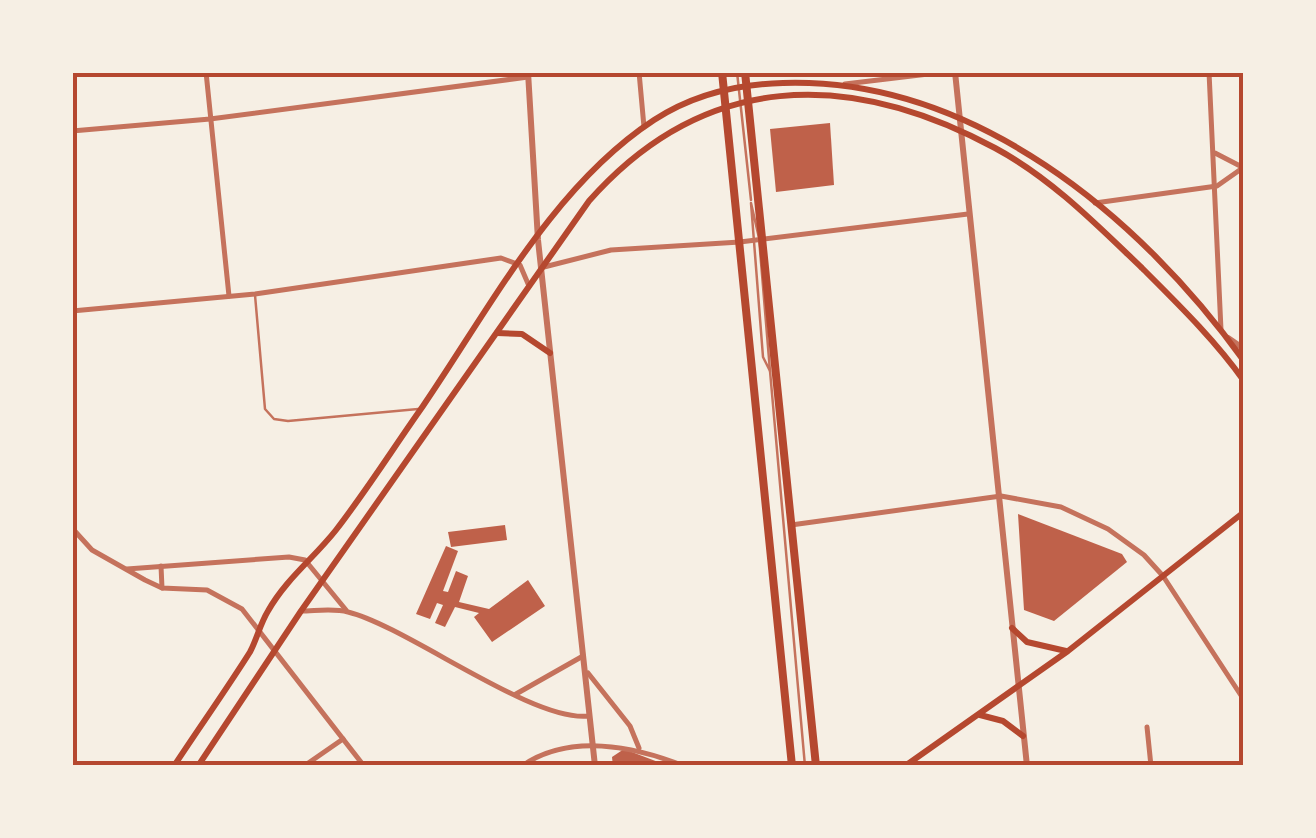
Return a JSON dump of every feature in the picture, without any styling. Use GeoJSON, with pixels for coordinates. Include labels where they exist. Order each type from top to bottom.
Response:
{"type":"FeatureCollection","features":[{"type":"Feature","properties":{"kind":"main road"},"geometry":{"type":"LineString","coordinates":[[722,72],[792,766]]}},
{"type":"Feature","properties":{"kind":"main road"},"geometry":{"type":"LineString","coordinates":[[745,72],[742,85],[816,766]]}},
{"type":"Feature","properties":{"kind":"main road"},"geometry":{"type":"LineString","coordinates":[[174,766],[305,560],[342,522],[573,192],[644,127],[684,104],[724,88],[845,84],[960,116],[1025,151],[1096,203],[1186,290],[1244,361]]}},
{"type":"Feature","properties":{"kind":"main road"},"geometry":{"type":"LineString","coordinates":[[198,766],[301,610],[528,286],[617,170],[672,128],[726,105],[744,100],[846,98],[932,120],[996,148],[1081,209],[1163,288],[1244,381]]}},
{"type":"Feature","properties":{"kind":"main road"},"geometry":{"type":"LineString","coordinates":[[496,334],[522,334],[550,353]]}},
{"type":"Feature","properties":{"kind":"main road"},"geometry":{"type":"LineString","coordinates":[[905,766],[1068,651],[1244,512]]}},
{"type":"Feature","properties":{"kind":"main road"},"geometry":{"type":"LineString","coordinates":[[1012,628],[1047,650],[1068,651]]}},
{"type":"Feature","properties":{"kind":"main road"},"geometry":{"type":"LineString","coordinates":[[978,715],[1003,721],[1023,736]]}},
{"type":"Feature","properties":{"kind":"street"},"geometry":{"type":"LineString","coordinates":[[206,72],[229,296]]}},
{"type":"Feature","properties":{"kind":"street"},"geometry":{"type":"LineString","coordinates":[[639,72],[644,127]]}},
{"type":"Feature","properties":{"kind":"street"},"geometry":{"type":"LineString","coordinates":[[845,84],[946,72]]}},
{"type":"Feature","properties":{"kind":"street"},"geometry":{"type":"LineString","coordinates":[[955,72],[1027,766]]}},
{"type":"Feature","properties":{"kind":"street"},"geometry":{"type":"LineString","coordinates":[[1209,72],[1222,334],[1244,349]]}},
{"type":"Feature","properties":{"kind":"street"},"geometry":{"type":"LineString","coordinates":[[72,130],[210,118],[528,75],[539,254],[588,673],[595,766]]}},
{"type":"Feature","properties":{"kind":"street"},"geometry":{"type":"LineString","coordinates":[[1096,203],[1217,186],[1243,167],[1215,153]]}},
{"type":"Feature","properties":{"kind":"street"},"geometry":{"type":"LineString","coordinates":[[541,268],[610,250],[740,242],[968,214]]}},
{"type":"Feature","properties":{"kind":"street"},"geometry":{"type":"LineString","coordinates":[[72,311],[254,294],[501,258],[520,265],[528,286]]}},
{"type":"Feature","properties":{"kind":"street"},"geometry":{"type":"LineString","coordinates":[[791,525],[1001,496],[1061,507],[1108,530],[1144,555],[1163,576],[1244,700]]}},
{"type":"Feature","properties":{"kind":"street"},"geometry":{"type":"LineString","coordinates":[[72,528],[92,550],[162,588],[207,590],[227,597],[260,627],[364,766]]}},
{"type":"Feature","properties":{"kind":"street"},"geometry":{"type":"LineString","coordinates":[[124,569],[305,560],[348,612]]}},
{"type":"Feature","properties":{"kind":"street"},"geometry":{"type":"LineString","coordinates":[[161,566],[162,588]]}},
{"type":"Feature","properties":{"kind":"street"},"geometry":{"type":"LineString","coordinates":[[301,610],[348,612],[516,694],[576,718],[592,716]]}},
{"type":"Feature","properties":{"kind":"street"},"geometry":{"type":"LineString","coordinates":[[516,694],[586,655]]}},
{"type":"Feature","properties":{"kind":"street"},"geometry":{"type":"LineString","coordinates":[[588,673],[630,726],[639,748]]}},
{"type":"Feature","properties":{"kind":"street"},"geometry":{"type":"LineString","coordinates":[[1147,727],[1151,766]]}},
{"type":"Feature","properties":{"kind":"street"},"geometry":{"type":"LineString","coordinates":[[304,766],[344,739]]}},
{"type":"Feature","properties":{"kind":"street"},"geometry":{"type":"LineString","coordinates":[[522,766],[543,751],[594,747],[639,748],[684,766]]}},
{"type":"Feature","properties":{"kind":"lane"},"geometry":{"type":"LineString","coordinates":[[737,72],[742,85]]}},
{"type":"Feature","properties":{"kind":"lane"},"geometry":{"type":"LineString","coordinates":[[744,100],[751,240],[763,357],[770,371]]}},
{"type":"Feature","properties":{"kind":"lane"},"geometry":{"type":"LineString","coordinates":[[752,203],[761,238],[804,766]]}},
{"type":"Feature","properties":{"kind":"lane"},"geometry":{"type":"LineString","coordinates":[[254,294],[266,409],[274,418],[288,421],[420,409]]}},
{"type":"Feature","properties":{"kind":"building"},"geometry":{"type":"Polygon","coordinates":[[[830,123],[834,185],[776,192],[770,129],[830,123]]]}},
{"type":"Feature","properties":{"kind":"building"},"geometry":{"type":"Polygon","coordinates":[[[1018,514],[1122,554],[1127,562],[1054,621],[1024,610],[1018,514]]]}},
{"type":"Feature","properties":{"kind":"building"},"geometry":{"type":"Polygon","coordinates":[[[505,525],[507,540],[451,547],[448,532],[505,525]]]}},
{"type":"Feature","properties":{"kind":"building"},"geometry":{"type":"Polygon","coordinates":[[[446,546],[458,551],[443,591],[448,592],[456,571],[468,576],[459,602],[489,609],[528,580],[545,606],[492,642],[474,617],[479,613],[455,607],[445,627],[435,623],[443,605],[437,603],[430,619],[416,614],[446,546]]]}},
{"type":"Feature","properties":{"kind":"building"},"geometry":{"type":"Polygon","coordinates":[[[624,749],[666,766],[613,766],[612,757],[624,749]]]}}]}
